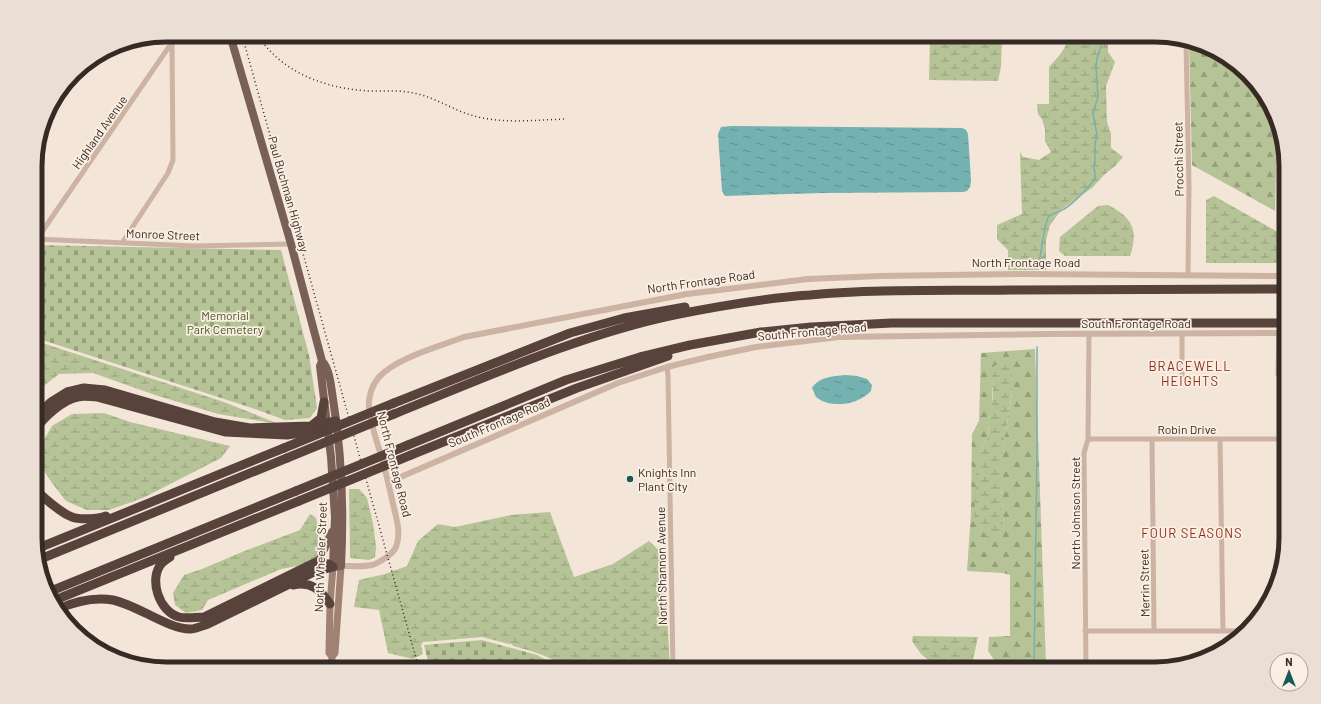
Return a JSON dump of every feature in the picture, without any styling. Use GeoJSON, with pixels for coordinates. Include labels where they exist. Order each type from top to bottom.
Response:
{"type":"FeatureCollection","features":[{"type":"Feature","properties":{"kind":"highway"},"geometry":{"type":"LineString","coordinates":[[44,558],[394,414],[539,357],[594,337],[671,316],[776,298],[852,292],[1279,289]]}},
{"type":"Feature","properties":{"kind":"highway"},"geometry":{"type":"LineString","coordinates":[[43,546],[570,333],[631,317],[685,307],[734,304]]}},
{"type":"Feature","properties":{"kind":"highway"},"geometry":{"type":"LineString","coordinates":[[54,590],[566,380],[640,357],[710,341],[761,332],[855,324],[1279,323]]}},
{"type":"Feature","properties":{"kind":"highway"},"geometry":{"type":"LineString","coordinates":[[58,599],[577,388],[710,341]]}},
{"type":"Feature","properties":{"kind":"highway"},"geometry":{"type":"LineString","coordinates":[[42,410],[51,402],[67,392],[84,388],[105,390],[215,422],[250,428],[332,425]]}},
{"type":"Feature","properties":{"kind":"highway"},"geometry":{"type":"LineString","coordinates":[[42,421],[54,409],[77,396],[97,397],[225,432],[287,435],[332,425]]}},
{"type":"Feature","properties":{"kind":"highway"},"geometry":{"type":"LineString","coordinates":[[312,426],[321,418],[324,402]]}},
{"type":"Feature","properties":{"kind":"highway"},"geometry":{"type":"LineString","coordinates":[[42,494],[53,506],[72,517],[98,519],[145,504]]}},
{"type":"Feature","properties":{"kind":"highway"},"geometry":{"type":"LineString","coordinates":[[180,549],[161,563],[156,577],[158,596],[164,607],[177,617],[204,617],[314,563],[329,564],[337,567]]}},
{"type":"Feature","properties":{"kind":"highway"},"geometry":{"type":"LineString","coordinates":[[64,607],[90,600],[112,600],[137,609],[179,628],[192,629],[208,624],[314,572],[337,567]]}},
{"type":"Feature","properties":{"kind":"highway"},"geometry":{"type":"LineString","coordinates":[[282,587],[300,583],[312,585],[323,594],[330,604]]}},
{"type":"Feature","properties":{"kind":"main road","name":"Paul Buchman Highway"},"geometry":{"type":"LineString","coordinates":[[232,42],[291,244],[322,361],[327,371],[332,425],[330,457]]}},
{"type":"Feature","properties":{"kind":"main road","name":"Paul Buchman Highway"},"geometry":{"type":"LineString","coordinates":[[322,361],[320,366],[324,402],[332,425],[341,462]]}},
{"type":"Feature","properties":{"kind":"main road","name":"North Wheeler Street"},"geometry":{"type":"LineString","coordinates":[[330,457],[337,567],[335,653],[332,657],[332,662]]}},
{"type":"Feature","properties":{"kind":"main road","name":"North Wheeler Street"},"geometry":{"type":"LineString","coordinates":[[332,657],[329,653],[330,604],[337,567],[343,515],[341,462]]}},
{"type":"Feature","properties":{"kind":"main road"},"geometry":{"type":"LineString","coordinates":[[314,563],[320,558],[327,545],[335,522]]}},
{"type":"Feature","properties":{"kind":"street"},"geometry":{"type":"LineString","coordinates":[[122,243],[168,173],[173,160],[172,43]]}},
{"type":"Feature","properties":{"kind":"street","name":"Highland Avenue"},"geometry":{"type":"LineString","coordinates":[[42,230],[172,43]]}},
{"type":"Feature","properties":{"kind":"street","name":"Procchi Street"},"geometry":{"type":"LineString","coordinates":[[1186,46],[1189,186],[1188,274]]}},
{"type":"Feature","properties":{"kind":"street","name":"Monroe Street"},"geometry":{"type":"LineString","coordinates":[[42,239],[194,246],[291,244]]}},
{"type":"Feature","properties":{"kind":"street","name":"North Frontage Road"},"geometry":{"type":"LineString","coordinates":[[337,567],[372,565],[388,556],[396,548],[399,530],[389,482],[375,435],[369,407],[370,394],[374,384],[387,370],[406,360],[433,348],[464,337],[681,295],[808,278],[1023,274],[1188,274],[1279,276]]}},
{"type":"Feature","properties":{"kind":"street","name":"South Frontage Road"},"geometry":{"type":"LineString","coordinates":[[389,482],[590,395],[642,375],[667,367],[756,347],[840,337],[1279,333]]}},
{"type":"Feature","properties":{"kind":"street","name":"North Johnson Street"},"geometry":{"type":"LineString","coordinates":[[1086,662],[1084,453],[1088,439],[1089,334]]}},
{"type":"Feature","properties":{"kind":"street"},"geometry":{"type":"LineString","coordinates":[[1182,334],[1182,376]]}},
{"type":"Feature","properties":{"kind":"street"},"geometry":{"type":"LineString","coordinates":[[1278,374],[1279,364]]}},
{"type":"Feature","properties":{"kind":"street","name":"North Shannon Avenue"},"geometry":{"type":"LineString","coordinates":[[667,367],[673,662]]}},
{"type":"Feature","properties":{"kind":"street","name":"Robin Drive"},"geometry":{"type":"LineString","coordinates":[[1088,439],[1279,439]]}},
{"type":"Feature","properties":{"kind":"street","name":"Merrin Street"},"geometry":{"type":"LineString","coordinates":[[1152,439],[1154,631]]}},
{"type":"Feature","properties":{"kind":"street"},"geometry":{"type":"LineString","coordinates":[[1220,439],[1223,631]]}},
{"type":"Feature","properties":{"kind":"street"},"geometry":{"type":"LineString","coordinates":[[1085,631],[1237,631]]}},
{"type":"Feature","properties":{"kind":"green space"},"geometry":{"type":"Polygon","coordinates":[[[930,42],[1002,42],[1001,67],[998,81],[929,80],[930,42]]]}},
{"type":"Feature","properties":{"kind":"green space"},"geometry":{"type":"Polygon","coordinates":[[[1067,42],[1108,42],[1108,52],[1115,62],[1106,86],[1107,122],[1111,134],[1111,148],[1123,157],[1092,188],[1062,209],[1050,225],[1046,240],[1046,270],[1008,270],[1008,250],[997,239],[997,225],[1022,214],[1020,152],[1023,157],[1039,160],[1051,152],[1045,141],[1045,129],[1042,119],[1038,114],[1037,104],[1049,104],[1049,67],[1059,56],[1067,42]]]}},
{"type":"Feature","properties":{"kind":"green space"},"geometry":{"type":"Polygon","coordinates":[[[1189,47],[1217,59],[1243,78],[1262,104],[1270,119],[1277,143],[1275,211],[1192,165],[1189,47]]]}},
{"type":"Feature","properties":{"kind":"green space"},"geometry":{"type":"Polygon","coordinates":[[[1214,196],[1279,233],[1279,263],[1206,263],[1206,200],[1214,196]]]}},
{"type":"Feature","properties":{"kind":"green space"},"geometry":{"type":"Polygon","coordinates":[[[1108,205],[1123,214],[1131,225],[1134,239],[1130,256],[1065,256],[1059,251],[1060,237],[1098,206],[1108,205]]]}},
{"type":"Feature","properties":{"kind":"green space","name":"Memorial Park Cemetery"},"geometry":{"type":"Polygon","coordinates":[[[42,245],[281,250],[309,355],[317,408],[310,418],[285,420],[42,340],[42,245]]]}},
{"type":"Feature","properties":{"kind":"green space"},"geometry":{"type":"Polygon","coordinates":[[[42,343],[224,402],[279,424],[218,414],[155,395],[93,373],[59,374],[42,387],[42,343]]]}},
{"type":"Feature","properties":{"kind":"green space"},"geometry":{"type":"Polygon","coordinates":[[[1035,349],[1046,662],[995,662],[988,651],[989,637],[1010,636],[1010,575],[1003,573],[967,571],[971,513],[972,434],[979,421],[981,353],[1035,349]],[[993,378],[992,405],[989,419],[988,437],[981,449],[974,520],[1004,528],[1001,461],[1013,387],[993,378]]]}},
{"type":"Feature","properties":{"kind":"green space"},"geometry":{"type":"Polygon","coordinates":[[[999,363],[1011,364],[1013,387],[1001,461],[1004,528],[1000,536],[989,540],[974,520],[976,474],[981,449],[988,437],[993,396],[993,378],[989,371],[999,363]]]}},
{"type":"Feature","properties":{"kind":"green space"},"geometry":{"type":"Polygon","coordinates":[[[104,413],[130,422],[230,446],[221,458],[143,498],[109,510],[87,510],[66,501],[44,471],[42,443],[52,426],[72,414],[104,413]]]}},
{"type":"Feature","properties":{"kind":"green space"},"geometry":{"type":"Polygon","coordinates":[[[349,489],[359,489],[367,498],[373,523],[376,547],[375,557],[369,560],[350,558],[349,489]]]}},
{"type":"Feature","properties":{"kind":"green space"},"geometry":{"type":"Polygon","coordinates":[[[550,512],[574,577],[613,564],[649,541],[664,555],[670,662],[555,662],[548,657],[513,646],[512,644],[482,637],[423,642],[421,645],[423,654],[413,659],[388,653],[379,610],[354,607],[359,580],[385,574],[407,566],[418,541],[438,524],[455,527],[511,515],[550,512]]]}},
{"type":"Feature","properties":{"kind":"green space"},"geometry":{"type":"Polygon","coordinates":[[[310,514],[316,518],[319,532],[319,552],[312,560],[298,566],[281,569],[208,600],[202,610],[186,613],[175,605],[173,593],[184,575],[300,530],[310,514]]]}},
{"type":"Feature","properties":{"kind":"green space"},"geometry":{"type":"Polygon","coordinates":[[[913,636],[978,637],[973,660],[971,662],[931,662],[921,654],[912,641],[913,636]]]}},
{"type":"Feature","properties":{"kind":"green space"},"geometry":{"type":"Polygon","coordinates":[[[482,640],[537,655],[550,662],[428,662],[424,645],[482,640]]]}},
{"type":"Feature","properties":{"kind":"water"},"geometry":{"type":"Polygon","coordinates":[[[721,127],[962,128],[966,130],[968,134],[971,181],[970,187],[967,191],[963,192],[823,193],[725,196],[722,191],[718,134],[721,127]]]}},
{"type":"Feature","properties":{"kind":"water"},"geometry":{"type":"Polygon","coordinates":[[[845,375],[867,379],[872,385],[871,391],[859,400],[844,404],[829,403],[816,397],[812,388],[818,381],[845,375]]]}},
{"type":"Feature","properties":{"kind":"waterway"},"geometry":{"type":"LineString","coordinates":[[1039,267],[1041,249],[1049,216],[1073,203],[1095,179],[1095,144],[1097,135],[1093,113],[1098,97],[1096,67],[1101,42]]}},
{"type":"Feature","properties":{"kind":"waterway"},"geometry":{"type":"LineString","coordinates":[[1034,662],[1037,347]]}},
{"type":"Feature","properties":{"kind":"railway"},"geometry":{"type":"LineString","coordinates":[[244,42],[417,662]]}},
{"type":"Feature","properties":{"kind":"railway"},"geometry":{"type":"LineString","coordinates":[[263,42],[279,60],[292,69],[306,76],[338,87],[354,90],[400,91],[418,94],[467,114],[496,120],[520,121],[565,119]]}},
{"type":"Feature","properties":{"kind":"place","name":"Knights Inn Plant City"},"geometry":{"type":"Point","coordinates":[630,479]}},
{"type":"Feature","properties":{"kind":"district","name":"BRACEWELL HEIGHTS"},"geometry":{"type":"Point","coordinates":[1190,374]}},
{"type":"Feature","properties":{"kind":"district","name":"FOUR SEASONS"},"geometry":{"type":"Point","coordinates":[1192,533]}}]}
